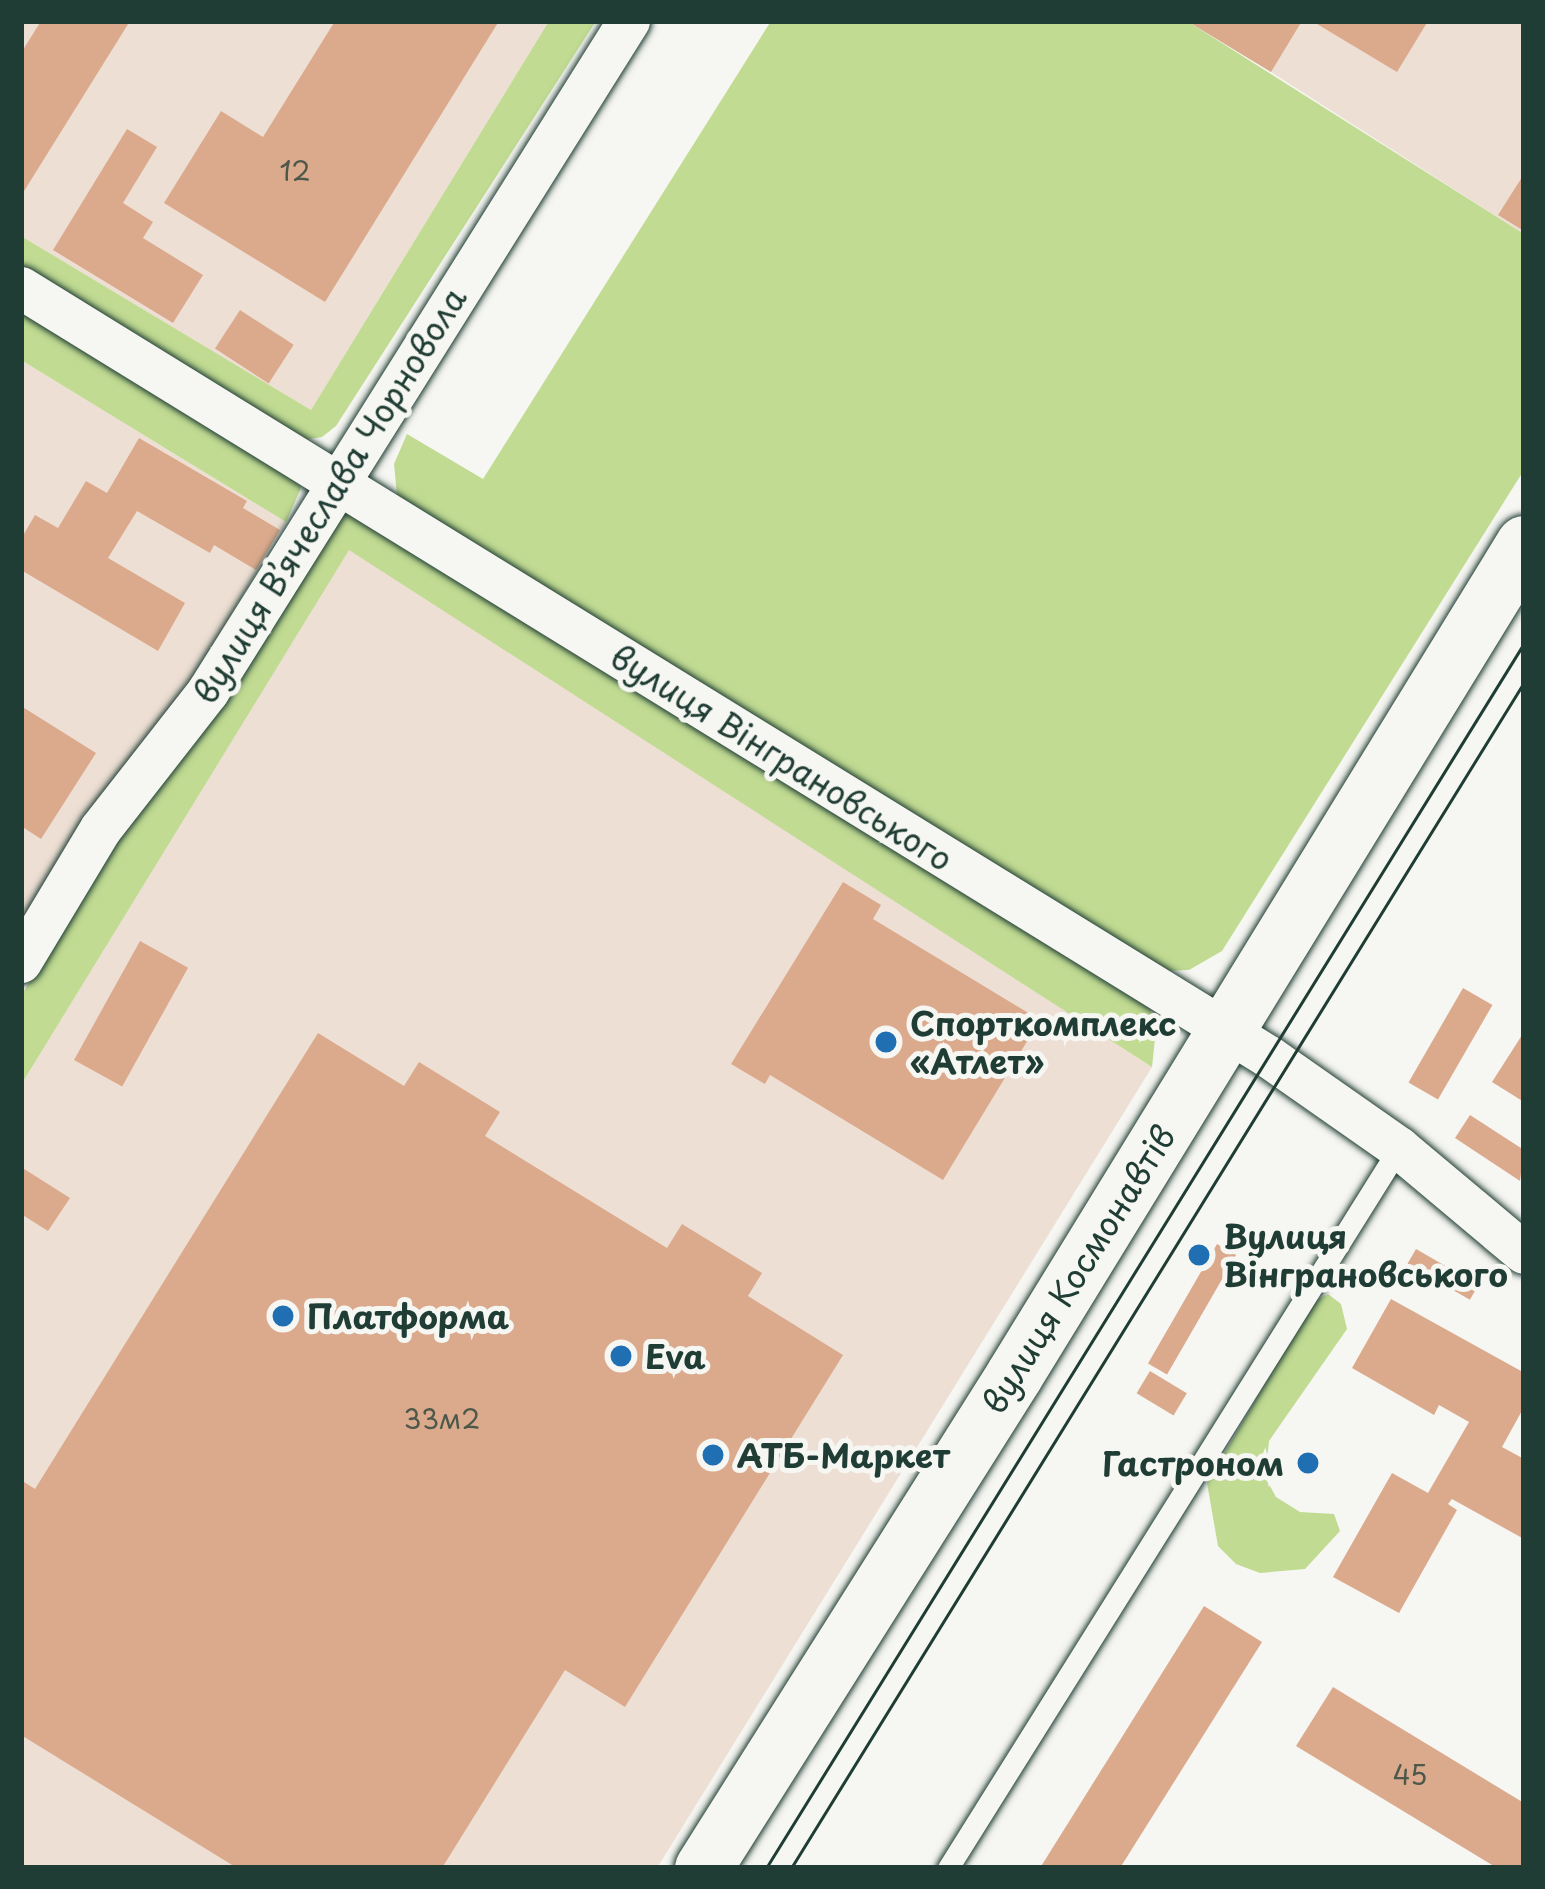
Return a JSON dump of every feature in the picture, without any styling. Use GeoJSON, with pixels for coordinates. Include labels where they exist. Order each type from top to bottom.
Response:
{"type":"FeatureCollection","features":[{"type":"Feature","properties":{"kind":"main road","name":"вулиця Космонавтів"},"geometry":{"type":"LineString","coordinates":[[703,1868],[1524,544]]}},
{"type":"Feature","properties":{"kind":"street","name":"вулиця Вʼячеслава Чорновола"},"geometry":{"type":"LineString","coordinates":[[21,962],[101,829],[208,692],[629,21]]}},
{"type":"Feature","properties":{"kind":"street","name":"вулиця Вінграновського"},"geometry":{"type":"LineString","coordinates":[[21,288],[1223,1033],[1269,1057],[1400,1148],[1524,1252]]}},
{"type":"Feature","properties":{"kind":"lane"},"geometry":{"type":"LineString","coordinates":[[948,1868],[1400,1148]]}},
{"type":"Feature","properties":{"kind":"shaded area"},"geometry":{"type":"Polygon","coordinates":[[[21,21],[549,21],[311,410],[21,236],[21,21]]]}},
{"type":"Feature","properties":{"kind":"shaded area"},"geometry":{"type":"Polygon","coordinates":[[[1187,21],[1524,21],[1524,234],[1271,72],[1187,21]]]}},
{"type":"Feature","properties":{"kind":"shaded area"},"geometry":{"type":"Polygon","coordinates":[[[21,360],[286,522],[194,677],[21,924],[21,360]]]}},
{"type":"Feature","properties":{"kind":"shaded area"},"geometry":{"type":"Polygon","coordinates":[[[349,549],[1152,1067],[657,1868],[26,1868],[21,1865],[21,1085],[349,549]]]}},
{"type":"Feature","properties":{"kind":"green space"},"geometry":{"type":"Polygon","coordinates":[[[549,21],[596,21],[336,426],[322,437],[304,440],[21,271],[21,236],[311,410],[549,21]]]}},
{"type":"Feature","properties":{"kind":"green space"},"geometry":{"type":"Polygon","coordinates":[[[771,21],[1187,21],[1524,234],[1524,470],[1222,951],[1189,970],[1166,971],[409,508],[397,495],[394,464],[407,434],[483,479],[771,21]]]}},
{"type":"Feature","properties":{"kind":"green space"},"geometry":{"type":"Polygon","coordinates":[[[21,306],[296,473],[301,488],[286,522],[21,360],[21,306]]]}},
{"type":"Feature","properties":{"kind":"green space"},"geometry":{"type":"Polygon","coordinates":[[[347,513],[1150,1008],[1156,1029],[1152,1067],[349,550],[21,1085],[21,996],[109,848],[334,523],[347,513]]]}},
{"type":"Feature","properties":{"kind":"green space"},"geometry":{"type":"Polygon","coordinates":[[[1328,1294],[1341,1304],[1347,1329],[1269,1441],[1265,1477],[1276,1497],[1300,1512],[1334,1514],[1340,1531],[1305,1569],[1260,1573],[1236,1564],[1218,1546],[1207,1483],[1313,1302],[1328,1294]]]}},
{"type":"Feature","properties":{"kind":"building"},"geometry":{"type":"Polygon","coordinates":[[[41,21],[130,21],[21,196],[21,53],[41,21]]]}},
{"type":"Feature","properties":{"kind":"building"},"geometry":{"type":"Polygon","coordinates":[[[335,21],[499,21],[325,302],[164,203],[221,111],[263,137],[335,21]]]}},
{"type":"Feature","properties":{"kind":"building"},"geometry":{"type":"Polygon","coordinates":[[[1187,21],[1302,21],[1271,72],[1187,21]]]}},
{"type":"Feature","properties":{"kind":"building"},"geometry":{"type":"Polygon","coordinates":[[[1312,21],[1428,21],[1397,72],[1312,21]]]}},
{"type":"Feature","properties":{"kind":"building"},"geometry":{"type":"Polygon","coordinates":[[[127,129],[157,147],[123,203],[153,222],[143,238],[203,275],[173,323],[53,250],[127,129]]]}},
{"type":"Feature","properties":{"kind":"building"},"geometry":{"type":"Polygon","coordinates":[[[1524,174],[1524,231],[1498,215],[1524,174]]]}},
{"type":"Feature","properties":{"kind":"building"},"geometry":{"type":"Polygon","coordinates":[[[240,310],[294,345],[269,383],[215,349],[240,310]]]}},
{"type":"Feature","properties":{"kind":"building"},"geometry":{"type":"Polygon","coordinates":[[[139,438],[247,501],[243,508],[280,530],[256,570],[214,545],[210,553],[137,511],[108,558],[185,603],[158,651],[21,570],[21,539],[35,515],[58,528],[86,481],[107,493],[139,438]]]}},
{"type":"Feature","properties":{"kind":"building"},"geometry":{"type":"Polygon","coordinates":[[[21,706],[96,753],[41,839],[21,826],[21,706]]]}},
{"type":"Feature","properties":{"kind":"building","name":"Спорткомплекс «Атлет»"},"geometry":{"type":"Polygon","coordinates":[[[843,882],[881,905],[873,919],[1040,1020],[943,1180],[770,1075],[765,1084],[731,1064],[843,882]]]}},
{"type":"Feature","properties":{"kind":"building"},"geometry":{"type":"Polygon","coordinates":[[[140,941],[188,968],[122,1087],[74,1060],[140,941]]]}},
{"type":"Feature","properties":{"kind":"building"},"geometry":{"type":"Polygon","coordinates":[[[1463,988],[1492,1005],[1438,1099],[1408,1082],[1463,988]]]}},
{"type":"Feature","properties":{"kind":"building"},"geometry":{"type":"Polygon","coordinates":[[[1524,1032],[1524,1102],[1492,1082],[1524,1032]]]}},
{"type":"Feature","properties":{"kind":"building"},"geometry":{"type":"Polygon","coordinates":[[[318,1033],[404,1086],[419,1062],[500,1112],[485,1136],[667,1248],[682,1224],[762,1273],[748,1296],[843,1355],[625,1707],[565,1670],[442,1868],[237,1868],[21,1735],[21,1480],[35,1489],[318,1033]]]}},
{"type":"Feature","properties":{"kind":"building"},"geometry":{"type":"Polygon","coordinates":[[[1470,1115],[1524,1150],[1520,1181],[1455,1138],[1470,1115]]]}},
{"type":"Feature","properties":{"kind":"building"},"geometry":{"type":"Polygon","coordinates":[[[21,1167],[70,1198],[48,1231],[21,1214],[21,1167]]]}},
{"type":"Feature","properties":{"kind":"building"},"geometry":{"type":"Polygon","coordinates":[[[1217,1244],[1236,1255],[1167,1375],[1148,1364],[1217,1244]]]}},
{"type":"Feature","properties":{"kind":"building"},"geometry":{"type":"Polygon","coordinates":[[[1416,1249],[1478,1285],[1470,1300],[1408,1264],[1416,1249]]]}},
{"type":"Feature","properties":{"kind":"building"},"geometry":{"type":"Polygon","coordinates":[[[1391,1299],[1521,1371],[1524,1365],[1524,1407],[1502,1447],[1524,1459],[1524,1539],[1452,1499],[1448,1504],[1457,1510],[1399,1613],[1333,1577],[1392,1473],[1428,1493],[1469,1422],[1439,1405],[1434,1415],[1352,1368],[1391,1299]]]}},
{"type":"Feature","properties":{"kind":"building"},"geometry":{"type":"Polygon","coordinates":[[[1150,1371],[1187,1393],[1173,1415],[1137,1393],[1150,1371]]]}},
{"type":"Feature","properties":{"kind":"building"},"geometry":{"type":"Polygon","coordinates":[[[1204,1606],[1262,1642],[1120,1868],[1040,1868],[1204,1606]]]}},
{"type":"Feature","properties":{"kind":"building"},"geometry":{"type":"Polygon","coordinates":[[[1333,1687],[1524,1803],[1524,1868],[1497,1868],[1296,1746],[1333,1687]]]}},
{"type":"Feature","properties":{"kind":"tram line"},"geometry":{"type":"LineString","coordinates":[[766,1868],[1524,643]]}},
{"type":"Feature","properties":{"kind":"tram line"},"geometry":{"type":"LineString","coordinates":[[791,1868],[1524,682]]}},
{"type":"Feature","properties":{"kind":"place","name":"Спорткомплекс «Атлет»"},"geometry":{"type":"Point","coordinates":[886,1042]}},
{"type":"Feature","properties":{"kind":"place","name":"Вулиця Вінграновського"},"geometry":{"type":"Point","coordinates":[1199,1255]}},
{"type":"Feature","properties":{"kind":"place","name":"Платформа"},"geometry":{"type":"Point","coordinates":[283,1316]}},
{"type":"Feature","properties":{"kind":"place","name":"Eva"},"geometry":{"type":"Point","coordinates":[621,1356]}},
{"type":"Feature","properties":{"kind":"place","name":"АТБ-Маркет"},"geometry":{"type":"Point","coordinates":[713,1455]}},
{"type":"Feature","properties":{"kind":"place","name":"Гастроном"},"geometry":{"type":"Point","coordinates":[1308,1463]}}]}
